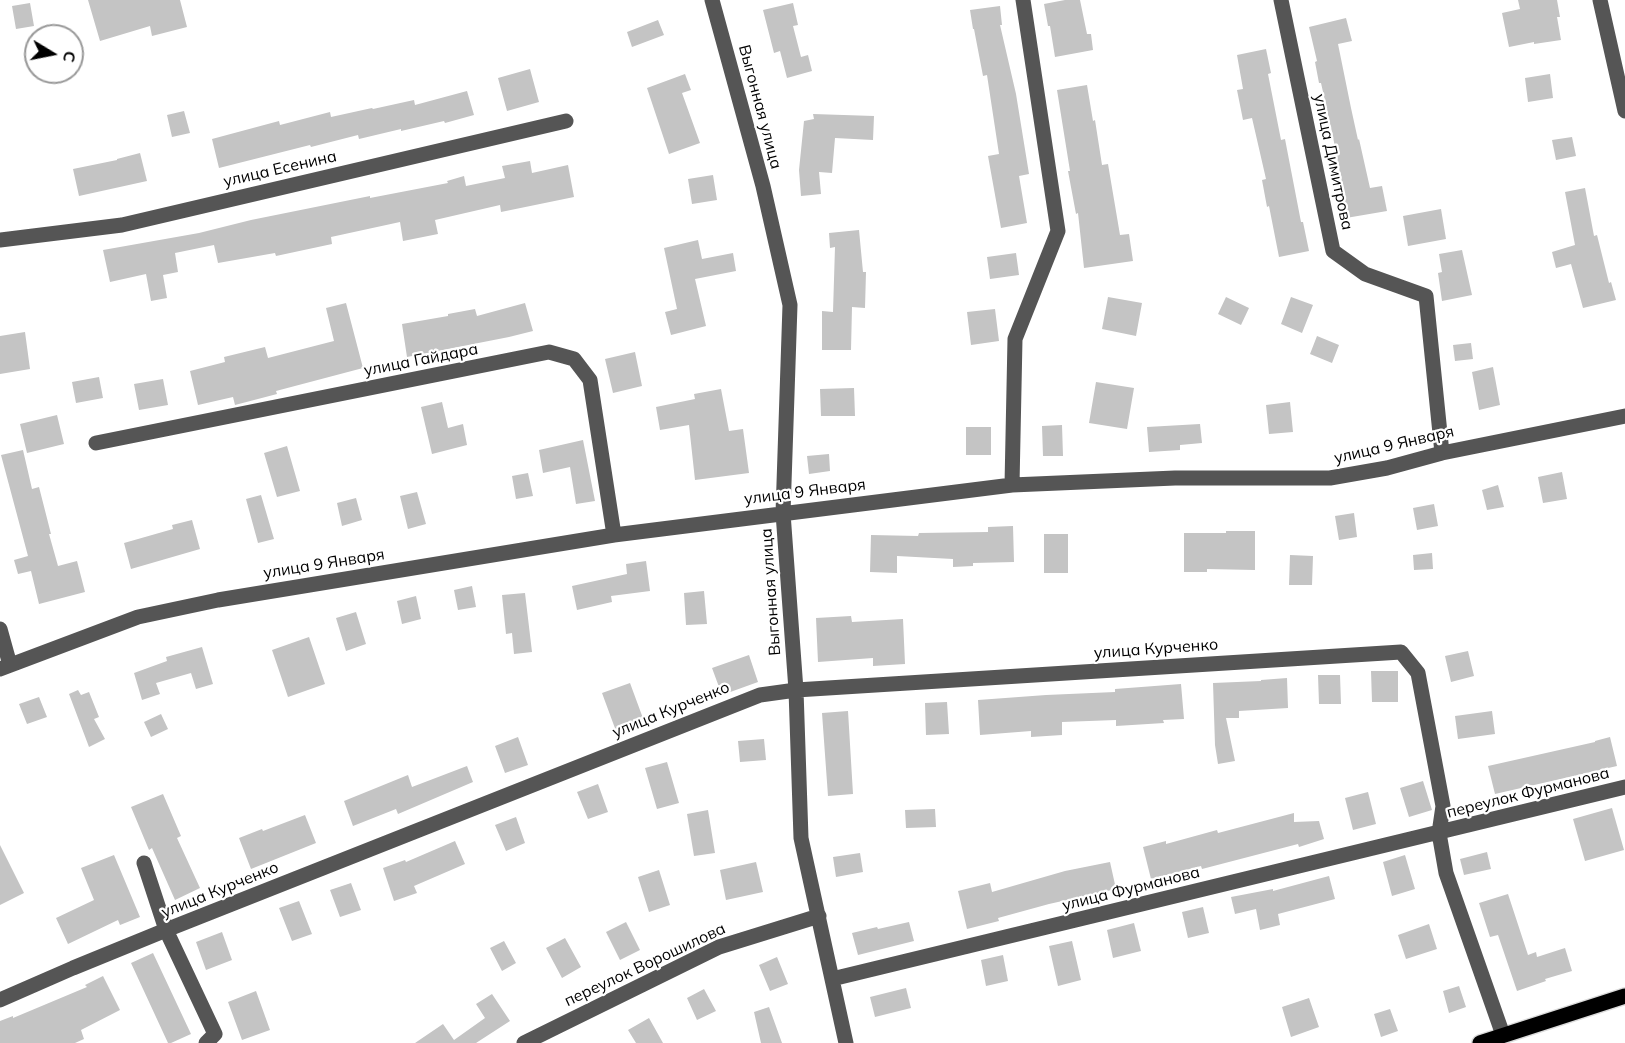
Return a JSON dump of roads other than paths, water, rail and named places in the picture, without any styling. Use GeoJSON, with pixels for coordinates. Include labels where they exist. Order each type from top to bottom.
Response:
{"type":"FeatureCollection","features":[{"type":"Feature","properties":{"kind":"main road"},"geometry":{"type":"LineString","coordinates":[[1480,1043],[1625,996]]}},
{"type":"Feature","properties":{"kind":"street","name":"Выгонная улица"},"geometry":{"type":"LineString","coordinates":[[712,0],[763,186],[790,305],[783,513],[796,690],[801,838],[846,1043]]}},
{"type":"Feature","properties":{"kind":"street"},"geometry":{"type":"LineString","coordinates":[[1012,485],[1015,339],[1058,231],[1023,0]]}},
{"type":"Feature","properties":{"kind":"street","name":"улица Димитрова"},"geometry":{"type":"LineString","coordinates":[[1281,0],[1333,251],[1365,274],[1426,296],[1442,453]]}},
{"type":"Feature","properties":{"kind":"street"},"geometry":{"type":"LineString","coordinates":[[1600,0],[1625,111]]}},
{"type":"Feature","properties":{"kind":"street","name":"улица Есенина"},"geometry":{"type":"LineString","coordinates":[[0,240],[122,225],[566,122]]}},
{"type":"Feature","properties":{"kind":"street","name":"улица Гайдара"},"geometry":{"type":"LineString","coordinates":[[96,443],[549,352],[574,359],[590,380],[614,535]]}},
{"type":"Feature","properties":{"kind":"street","name":"улица 9 Января"},"geometry":{"type":"LineString","coordinates":[[5,667],[138,617],[207,602],[614,535],[1012,485],[1175,478],[1330,478],[1387,468],[1442,453],[1625,416]]}},
{"type":"Feature","properties":{"kind":"street"},"geometry":{"type":"LineString","coordinates":[[0,629],[5,667]]}},
{"type":"Feature","properties":{"kind":"street","name":"улица Курченко"},"geometry":{"type":"LineString","coordinates":[[0,1000],[166,930],[760,695],[796,690],[1401,652],[1418,673],[1443,806],[1439,833]]}},
{"type":"Feature","properties":{"kind":"street","name":"переулок Фурманова"},"geometry":{"type":"LineString","coordinates":[[1439,833],[1625,787]]}},
{"type":"Feature","properties":{"kind":"street"},"geometry":{"type":"LineString","coordinates":[[1439,833],[1446,873],[1503,1035]]}},
{"type":"Feature","properties":{"kind":"street","name":"улица Фурманова"},"geometry":{"type":"LineString","coordinates":[[832,979],[1439,833]]}},
{"type":"Feature","properties":{"kind":"street"},"geometry":{"type":"LineString","coordinates":[[144,862],[166,930],[215,1034],[206,1043]]}},
{"type":"Feature","properties":{"kind":"street","name":"переулок Ворошилова"},"geometry":{"type":"LineString","coordinates":[[524,1043],[719,947],[819,916]]}}]}
